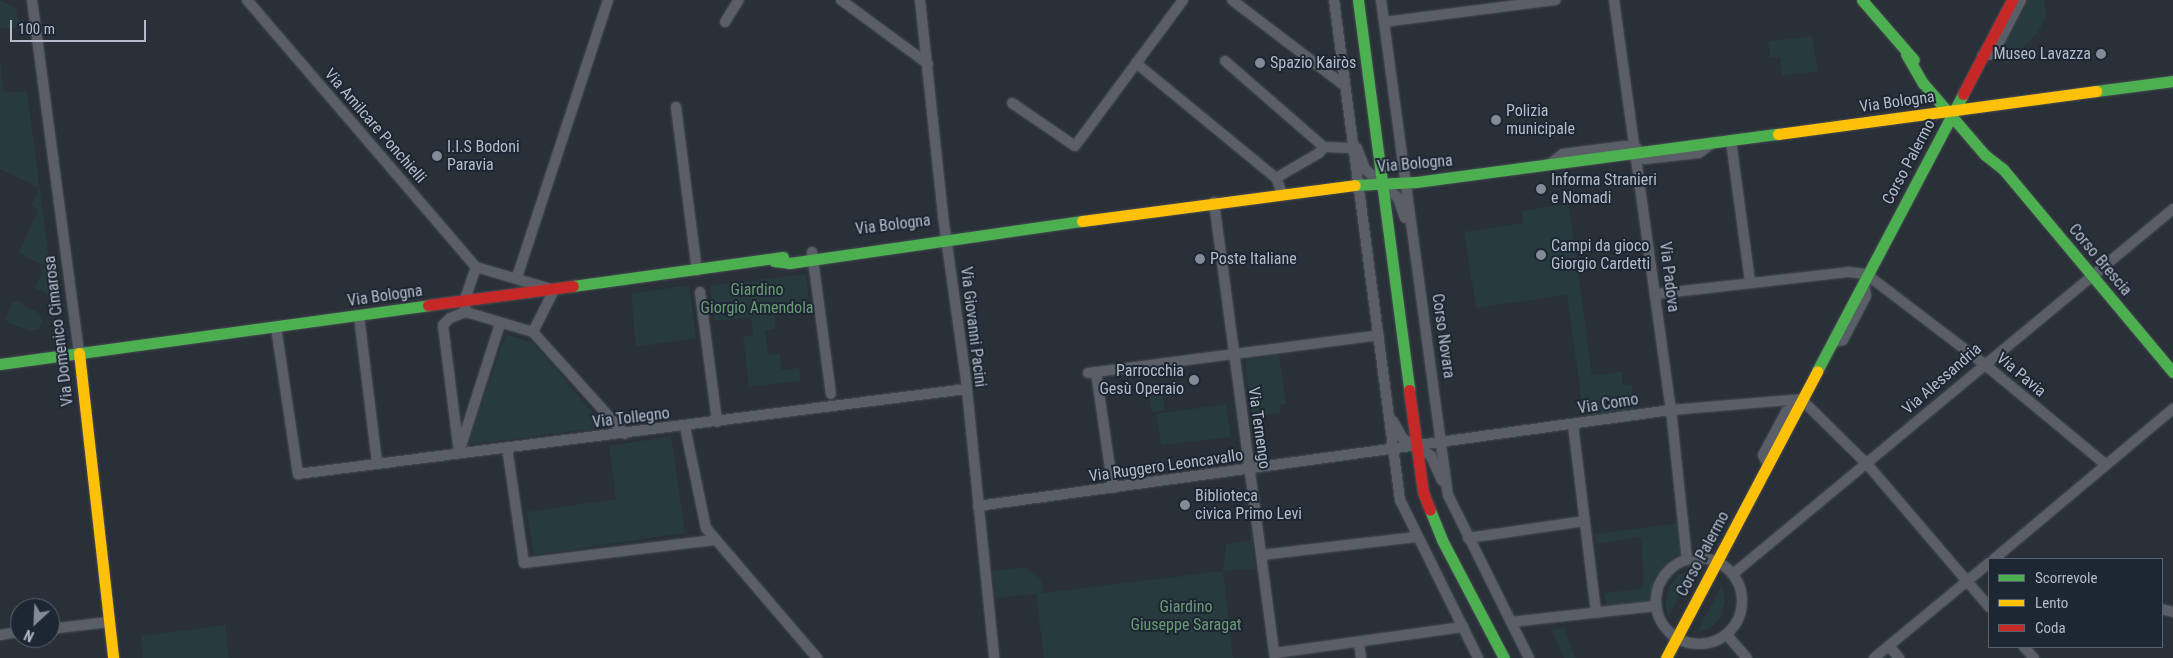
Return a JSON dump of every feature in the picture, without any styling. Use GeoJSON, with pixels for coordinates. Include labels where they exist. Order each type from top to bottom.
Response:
{"type":"FeatureCollection","features":[{"type":"Feature","properties":{"kind":"main road"},"geometry":{"type":"LineString","coordinates":[[1358,0],[1417,447],[1428,509],[1504,658]]}},
{"type":"Feature","properties":{"kind":"main road","name":"Corso Brescia"},"geometry":{"type":"LineString","coordinates":[[1862,0],[1906,54],[1920,79],[1992,150],[2003,170],[2173,372]]}},
{"type":"Feature","properties":{"kind":"main road","name":"Corso Palermo"},"geometry":{"type":"LineString","coordinates":[[1666,658],[2012,0]]}},
{"type":"Feature","properties":{"kind":"main road","name":"Via Bologna"},"geometry":{"type":"LineString","coordinates":[[0,364],[359,316],[465,307],[554,290],[774,261],[790,263],[813,256],[946,238],[1009,234],[1017,230],[1282,193],[1359,185],[1405,183],[1550,164],[1638,156],[1731,141],[2088,93],[2171,85]]}},
{"type":"Feature","properties":{"kind":"main road","name":"Via Domenico Cimarosa"},"geometry":{"type":"LineString","coordinates":[[79,353],[113,658]]}},
{"type":"Feature","properties":{"kind":"street","name":"Via Domenico Cimarosa"},"geometry":{"type":"LineString","coordinates":[[32,0],[79,353]]}},
{"type":"Feature","properties":{"kind":"street"},"geometry":{"type":"LineString","coordinates":[[517,277],[608,0]]}},
{"type":"Feature","properties":{"kind":"street"},"geometry":{"type":"LineString","coordinates":[[725,22],[739,0]]}},
{"type":"Feature","properties":{"kind":"street"},"geometry":{"type":"LineString","coordinates":[[841,0],[928,64]]}},
{"type":"Feature","properties":{"kind":"street","name":"Via Giovanni Pacini"},"geometry":{"type":"LineString","coordinates":[[920,0],[946,238],[966,389],[994,658]]}},
{"type":"Feature","properties":{"kind":"street"},"geometry":{"type":"LineString","coordinates":[[1012,103],[1075,146],[1183,0]]}},
{"type":"Feature","properties":{"kind":"street"},"geometry":{"type":"LineString","coordinates":[[1232,0],[1344,86]]}},
{"type":"Feature","properties":{"kind":"street"},"geometry":{"type":"LineString","coordinates":[[1334,0],[1352,148],[1359,185],[1400,500],[1416,537],[1478,658]]}},
{"type":"Feature","properties":{"kind":"street","name":"Corso Novara"},"geometry":{"type":"LineString","coordinates":[[1381,0],[1448,496],[1529,658]]}},
{"type":"Feature","properties":{"kind":"street"},"geometry":{"type":"LineString","coordinates":[[1384,22],[1556,0]]}},
{"type":"Feature","properties":{"kind":"street","name":"Via Padova"},"geometry":{"type":"LineString","coordinates":[[1614,0],[1638,156],[1671,410],[1687,559]]}},
{"type":"Feature","properties":{"kind":"street","name":"Corso Palermo"},"geometry":{"type":"LineString","coordinates":[[1982,56],[1993,54],[2021,0]]}},
{"type":"Feature","properties":{"kind":"street","name":"Via Amilcare Ponchielli"},"geometry":{"type":"LineString","coordinates":[[250,1],[476,267]]}},
{"type":"Feature","properties":{"kind":"street"},"geometry":{"type":"LineString","coordinates":[[1225,61],[1324,147],[1352,148]]}},
{"type":"Feature","properties":{"kind":"street"},"geometry":{"type":"LineString","coordinates":[[1136,62],[1276,178],[1282,193]]}},
{"type":"Feature","properties":{"kind":"street"},"geometry":{"type":"LineString","coordinates":[[676,107],[697,271]]}},
{"type":"Feature","properties":{"kind":"street"},"geometry":{"type":"LineString","coordinates":[[1350,126],[1364,169],[1398,198],[1413,240]]}},
{"type":"Feature","properties":{"kind":"street"},"geometry":{"type":"LineString","coordinates":[[1731,141],[1750,282]]}},
{"type":"Feature","properties":{"kind":"street"},"geometry":{"type":"LineString","coordinates":[[1276,178],[1319,153],[1324,147]]}},
{"type":"Feature","properties":{"kind":"street","name":"Via Ternengo"},"geometry":{"type":"LineString","coordinates":[[1214,202],[1275,656]]}},
{"type":"Feature","properties":{"kind":"street","name":"Via Alessandria"},"geometry":{"type":"LineString","coordinates":[[1733,574],[1867,464],[1983,363],[2173,209]]}},
{"type":"Feature","properties":{"kind":"street"},"geometry":{"type":"LineString","coordinates":[[813,256],[831,394]]}},
{"type":"Feature","properties":{"kind":"street"},"geometry":{"type":"LineString","coordinates":[[459,452],[444,325],[465,307],[476,267],[517,277],[554,290],[533,332]]}},
{"type":"Feature","properties":{"kind":"street"},"geometry":{"type":"LineString","coordinates":[[1656,294],[1848,272],[1866,279]]}},
{"type":"Feature","properties":{"kind":"street","name":"Via Pavia"},"geometry":{"type":"LineString","coordinates":[[1866,279],[1983,363],[2105,464]]}},
{"type":"Feature","properties":{"kind":"street"},"geometry":{"type":"LineString","coordinates":[[700,292],[717,422]]}},
{"type":"Feature","properties":{"kind":"street"},"geometry":{"type":"LineString","coordinates":[[465,307],[500,324],[533,332],[625,434]]}},
{"type":"Feature","properties":{"kind":"street"},"geometry":{"type":"LineString","coordinates":[[359,316],[377,462]]}},
{"type":"Feature","properties":{"kind":"street"},"geometry":{"type":"LineString","coordinates":[[459,452],[500,324]]}},
{"type":"Feature","properties":{"kind":"street","name":"Via Tollegno"},"geometry":{"type":"LineString","coordinates":[[276,327],[298,474],[459,452],[685,427],[966,389]]}},
{"type":"Feature","properties":{"kind":"street"},"geometry":{"type":"LineString","coordinates":[[1113,488],[1092,372],[1379,335]]}},
{"type":"Feature","properties":{"kind":"street"},"geometry":{"type":"LineString","coordinates":[[1801,404],[1867,464],[1988,606]]}},
{"type":"Feature","properties":{"kind":"street","name":"Via Como"},"geometry":{"type":"LineString","coordinates":[[1417,447],[1671,410],[1801,404]]}},
{"type":"Feature","properties":{"kind":"street"},"geometry":{"type":"LineString","coordinates":[[1996,558],[2173,408]]}},
{"type":"Feature","properties":{"kind":"street"},"geometry":{"type":"LineString","coordinates":[[1389,413],[1403,439],[1417,447],[1434,461],[1448,496]]}},
{"type":"Feature","properties":{"kind":"street"},"geometry":{"type":"LineString","coordinates":[[1573,425],[1596,613]]}},
{"type":"Feature","properties":{"kind":"street"},"geometry":{"type":"LineString","coordinates":[[685,427],[706,528],[714,540],[817,658]]}},
{"type":"Feature","properties":{"kind":"street"},"geometry":{"type":"LineString","coordinates":[[508,447],[524,563],[714,540]]}},
{"type":"Feature","properties":{"kind":"street","name":"Via Ruggero Leoncavallo"},"geometry":{"type":"LineString","coordinates":[[978,506],[1417,447]]}},
{"type":"Feature","properties":{"kind":"street"},"geometry":{"type":"LineString","coordinates":[[1468,538],[1584,521]]}},
{"type":"Feature","properties":{"kind":"street"},"geometry":{"type":"LineString","coordinates":[[1261,555],[1416,537]]}},
{"type":"Feature","properties":{"kind":"street"},"geometry":{"type":"LineString","coordinates":[[1687,559],[1717,561],[1733,574],[1740,588],[1742,606],[1737,623],[1727,635],[1715,642],[1698,645],[1676,639],[1662,625],[1656,606],[1656,592],[1663,577],[1672,566],[1687,559]]}},
{"type":"Feature","properties":{"kind":"street"},"geometry":{"type":"LineString","coordinates":[[1874,658],[1988,565]]}},
{"type":"Feature","properties":{"kind":"street"},"geometry":{"type":"LineString","coordinates":[[1511,622],[1656,606]]}},
{"type":"Feature","properties":{"kind":"street"},"geometry":{"type":"LineString","coordinates":[[60,628],[109,622]]}},
{"type":"Feature","properties":{"kind":"street"},"geometry":{"type":"LineString","coordinates":[[1275,656],[1463,627]]}},
{"type":"Feature","properties":{"kind":"street"},"geometry":{"type":"LineString","coordinates":[[1727,635],[1747,658]]}},
{"type":"Feature","properties":{"kind":"street"},"geometry":{"type":"LineString","coordinates":[[1359,642],[1361,658]]}},
{"type":"Feature","properties":{"kind":"street"},"geometry":{"type":"LineString","coordinates":[[1888,646],[1899,658]]}},
{"type":"Feature","properties":{"kind":"street"},"geometry":{"type":"LineString","coordinates":[[2025,648],[2034,658]]}},
{"type":"Feature","properties":{"kind":"green space"},"geometry":{"type":"Polygon","coordinates":[[[0,0],[16,9],[19,27],[0,29],[0,0]]]}},
{"type":"Feature","properties":{"kind":"green space"},"geometry":{"type":"Polygon","coordinates":[[[2028,0],[2044,0],[2046,16],[2038,32],[2005,65],[2002,51],[2028,0]]]}},
{"type":"Feature","properties":{"kind":"green space"},"geometry":{"type":"Polygon","coordinates":[[[1812,36],[1818,71],[1782,76],[1780,57],[1770,58],[1768,41],[1812,36]]]}},
{"type":"Feature","properties":{"kind":"green space"},"geometry":{"type":"Polygon","coordinates":[[[0,60],[4,93],[27,91],[54,297],[35,288],[45,266],[19,253],[38,210],[31,206],[39,188],[0,169],[0,60]]]}},
{"type":"Feature","properties":{"kind":"green space"},"geometry":{"type":"Polygon","coordinates":[[[1569,204],[1592,375],[1622,372],[1623,384],[1632,385],[1635,411],[1584,418],[1567,295],[1476,308],[1464,232],[1523,223],[1521,211],[1569,204]]]}},
{"type":"Feature","properties":{"kind":"green space","name":"Giardino Giorgio Amendola"},"geometry":{"type":"Polygon","coordinates":[[[806,274],[810,307],[774,311],[776,328],[765,331],[768,355],[780,353],[782,370],[799,368],[801,381],[749,387],[743,336],[753,335],[751,317],[715,321],[710,286],[806,274]]]}},
{"type":"Feature","properties":{"kind":"green space"},"geometry":{"type":"Polygon","coordinates":[[[689,285],[696,338],[636,347],[631,294],[689,285]]]}},
{"type":"Feature","properties":{"kind":"green space"},"geometry":{"type":"Polygon","coordinates":[[[18,301],[40,314],[42,321],[39,329],[31,331],[8,323],[6,318],[13,302],[18,301]]]}},
{"type":"Feature","properties":{"kind":"green space"},"geometry":{"type":"Polygon","coordinates":[[[506,334],[533,343],[605,427],[467,445],[506,334]]]}},
{"type":"Feature","properties":{"kind":"green space"},"geometry":{"type":"Polygon","coordinates":[[[1279,355],[1286,404],[1280,405],[1281,413],[1253,417],[1245,360],[1279,355]]]}},
{"type":"Feature","properties":{"kind":"green space"},"geometry":{"type":"Polygon","coordinates":[[[1160,384],[1165,410],[1152,412],[1147,386],[1160,384]]]}},
{"type":"Feature","properties":{"kind":"green space"},"geometry":{"type":"Polygon","coordinates":[[[1226,404],[1231,437],[1161,445],[1156,414],[1226,404]]]}},
{"type":"Feature","properties":{"kind":"green space"},"geometry":{"type":"Polygon","coordinates":[[[671,436],[685,533],[534,555],[527,512],[616,499],[609,446],[671,436]]]}},
{"type":"Feature","properties":{"kind":"green space"},"geometry":{"type":"Polygon","coordinates":[[[1679,523],[1683,557],[1675,558],[1661,569],[1654,579],[1649,602],[1606,606],[1604,593],[1643,589],[1642,537],[1597,544],[1595,534],[1679,523]]]}},
{"type":"Feature","properties":{"kind":"green space"},"geometry":{"type":"Polygon","coordinates":[[[1252,540],[1256,569],[1223,571],[1226,544],[1252,540]]]}},
{"type":"Feature","properties":{"kind":"green space","name":"Giardino Giuseppe Saragat"},"geometry":{"type":"Polygon","coordinates":[[[1026,567],[1041,581],[1043,593],[1223,571],[1233,658],[1044,658],[1036,594],[996,598],[992,571],[1026,567]]]}},
{"type":"Feature","properties":{"kind":"green space"},"geometry":{"type":"Polygon","coordinates":[[[1692,570],[1668,618],[1665,603],[1669,587],[1678,575],[1692,570]]]}},
{"type":"Feature","properties":{"kind":"green space"},"geometry":{"type":"Polygon","coordinates":[[[1722,585],[1725,600],[1721,616],[1711,628],[1697,632],[1722,585]]]}},
{"type":"Feature","properties":{"kind":"green space"},"geometry":{"type":"Polygon","coordinates":[[[225,625],[229,658],[143,658],[141,636],[225,625]]]}},
{"type":"Feature","properties":{"kind":"green space"},"geometry":{"type":"Polygon","coordinates":[[[1564,628],[1576,658],[1564,658],[1552,630],[1564,628]]]}},
{"type":"Feature","properties":{"kind":"traffic: fast"},"geometry":{"type":"LineString","coordinates":[[1358,0],[1409,390]]}},
{"type":"Feature","properties":{"kind":"traffic: fast"},"geometry":{"type":"LineString","coordinates":[[1862,0],[1914,60]]}},
{"type":"Feature","properties":{"kind":"traffic: fast"},"geometry":{"type":"LineString","coordinates":[[1906,54],[1923,83],[1985,155],[2003,169],[2173,372]]}},
{"type":"Feature","properties":{"kind":"traffic: fast"},"geometry":{"type":"LineString","coordinates":[[2096,91],[2173,81]]}},
{"type":"Feature","properties":{"kind":"traffic: fast"},"geometry":{"type":"LineString","coordinates":[[1817,371],[1963,94]]}},
{"type":"Feature","properties":{"kind":"traffic: fast"},"geometry":{"type":"LineString","coordinates":[[1355,185],[1416,182],[1778,134]]}},
{"type":"Feature","properties":{"kind":"traffic: fast"},"geometry":{"type":"LineString","coordinates":[[774,261],[790,263],[1082,221]]}},
{"type":"Feature","properties":{"kind":"traffic: fast"},"geometry":{"type":"LineString","coordinates":[[573,286],[783,257]]}},
{"type":"Feature","properties":{"kind":"traffic: fast"},"geometry":{"type":"LineString","coordinates":[[0,364],[428,305]]}},
{"type":"Feature","properties":{"kind":"traffic: fast"},"geometry":{"type":"LineString","coordinates":[[1430,510],[1442,540],[1504,658]]}},
{"type":"Feature","properties":{"kind":"traffic: slow"},"geometry":{"type":"LineString","coordinates":[[1778,134],[2096,91]]}},
{"type":"Feature","properties":{"kind":"traffic: slow"},"geometry":{"type":"LineString","coordinates":[[1082,221],[1355,185]]}},
{"type":"Feature","properties":{"kind":"traffic: slow"},"geometry":{"type":"LineString","coordinates":[[79,353],[113,658]]}},
{"type":"Feature","properties":{"kind":"traffic: slow"},"geometry":{"type":"LineString","coordinates":[[1666,658],[1817,371]]}},
{"type":"Feature","properties":{"kind":"traffic: jam"},"geometry":{"type":"LineString","coordinates":[[1963,94],[2012,0]]}},
{"type":"Feature","properties":{"kind":"traffic: jam"},"geometry":{"type":"LineString","coordinates":[[428,305],[573,286]]}},
{"type":"Feature","properties":{"kind":"traffic: jam"},"geometry":{"type":"LineString","coordinates":[[1409,390],[1423,492],[1430,510]]}},
{"type":"Feature","properties":{"kind":"place","name":"Museo Lavazza"},"geometry":{"type":"Point","coordinates":[2101,54]}},
{"type":"Feature","properties":{"kind":"place","name":"Spazio Kairòs"},"geometry":{"type":"Point","coordinates":[1260,63]}},
{"type":"Feature","properties":{"kind":"place","name":"Polizia municipale"},"geometry":{"type":"Point","coordinates":[1496,120]}},
{"type":"Feature","properties":{"kind":"place","name":"I.I.S Bodoni Paravia"},"geometry":{"type":"Point","coordinates":[437,156]}},
{"type":"Feature","properties":{"kind":"place","name":"Informa Stranieri e Nomadi"},"geometry":{"type":"Point","coordinates":[1541,189]}},
{"type":"Feature","properties":{"kind":"place","name":"Campi da gioco Giorgio Cardetti"},"geometry":{"type":"Point","coordinates":[1541,255]}},
{"type":"Feature","properties":{"kind":"place","name":"Poste Italiane"},"geometry":{"type":"Point","coordinates":[1200,259]}},
{"type":"Feature","properties":{"kind":"place","name":"Parrocchia Gesù Operaio"},"geometry":{"type":"Point","coordinates":[1194,380]}},
{"type":"Feature","properties":{"kind":"place","name":"Biblioteca civica Primo Levi"},"geometry":{"type":"Point","coordinates":[1185,505]}}]}
